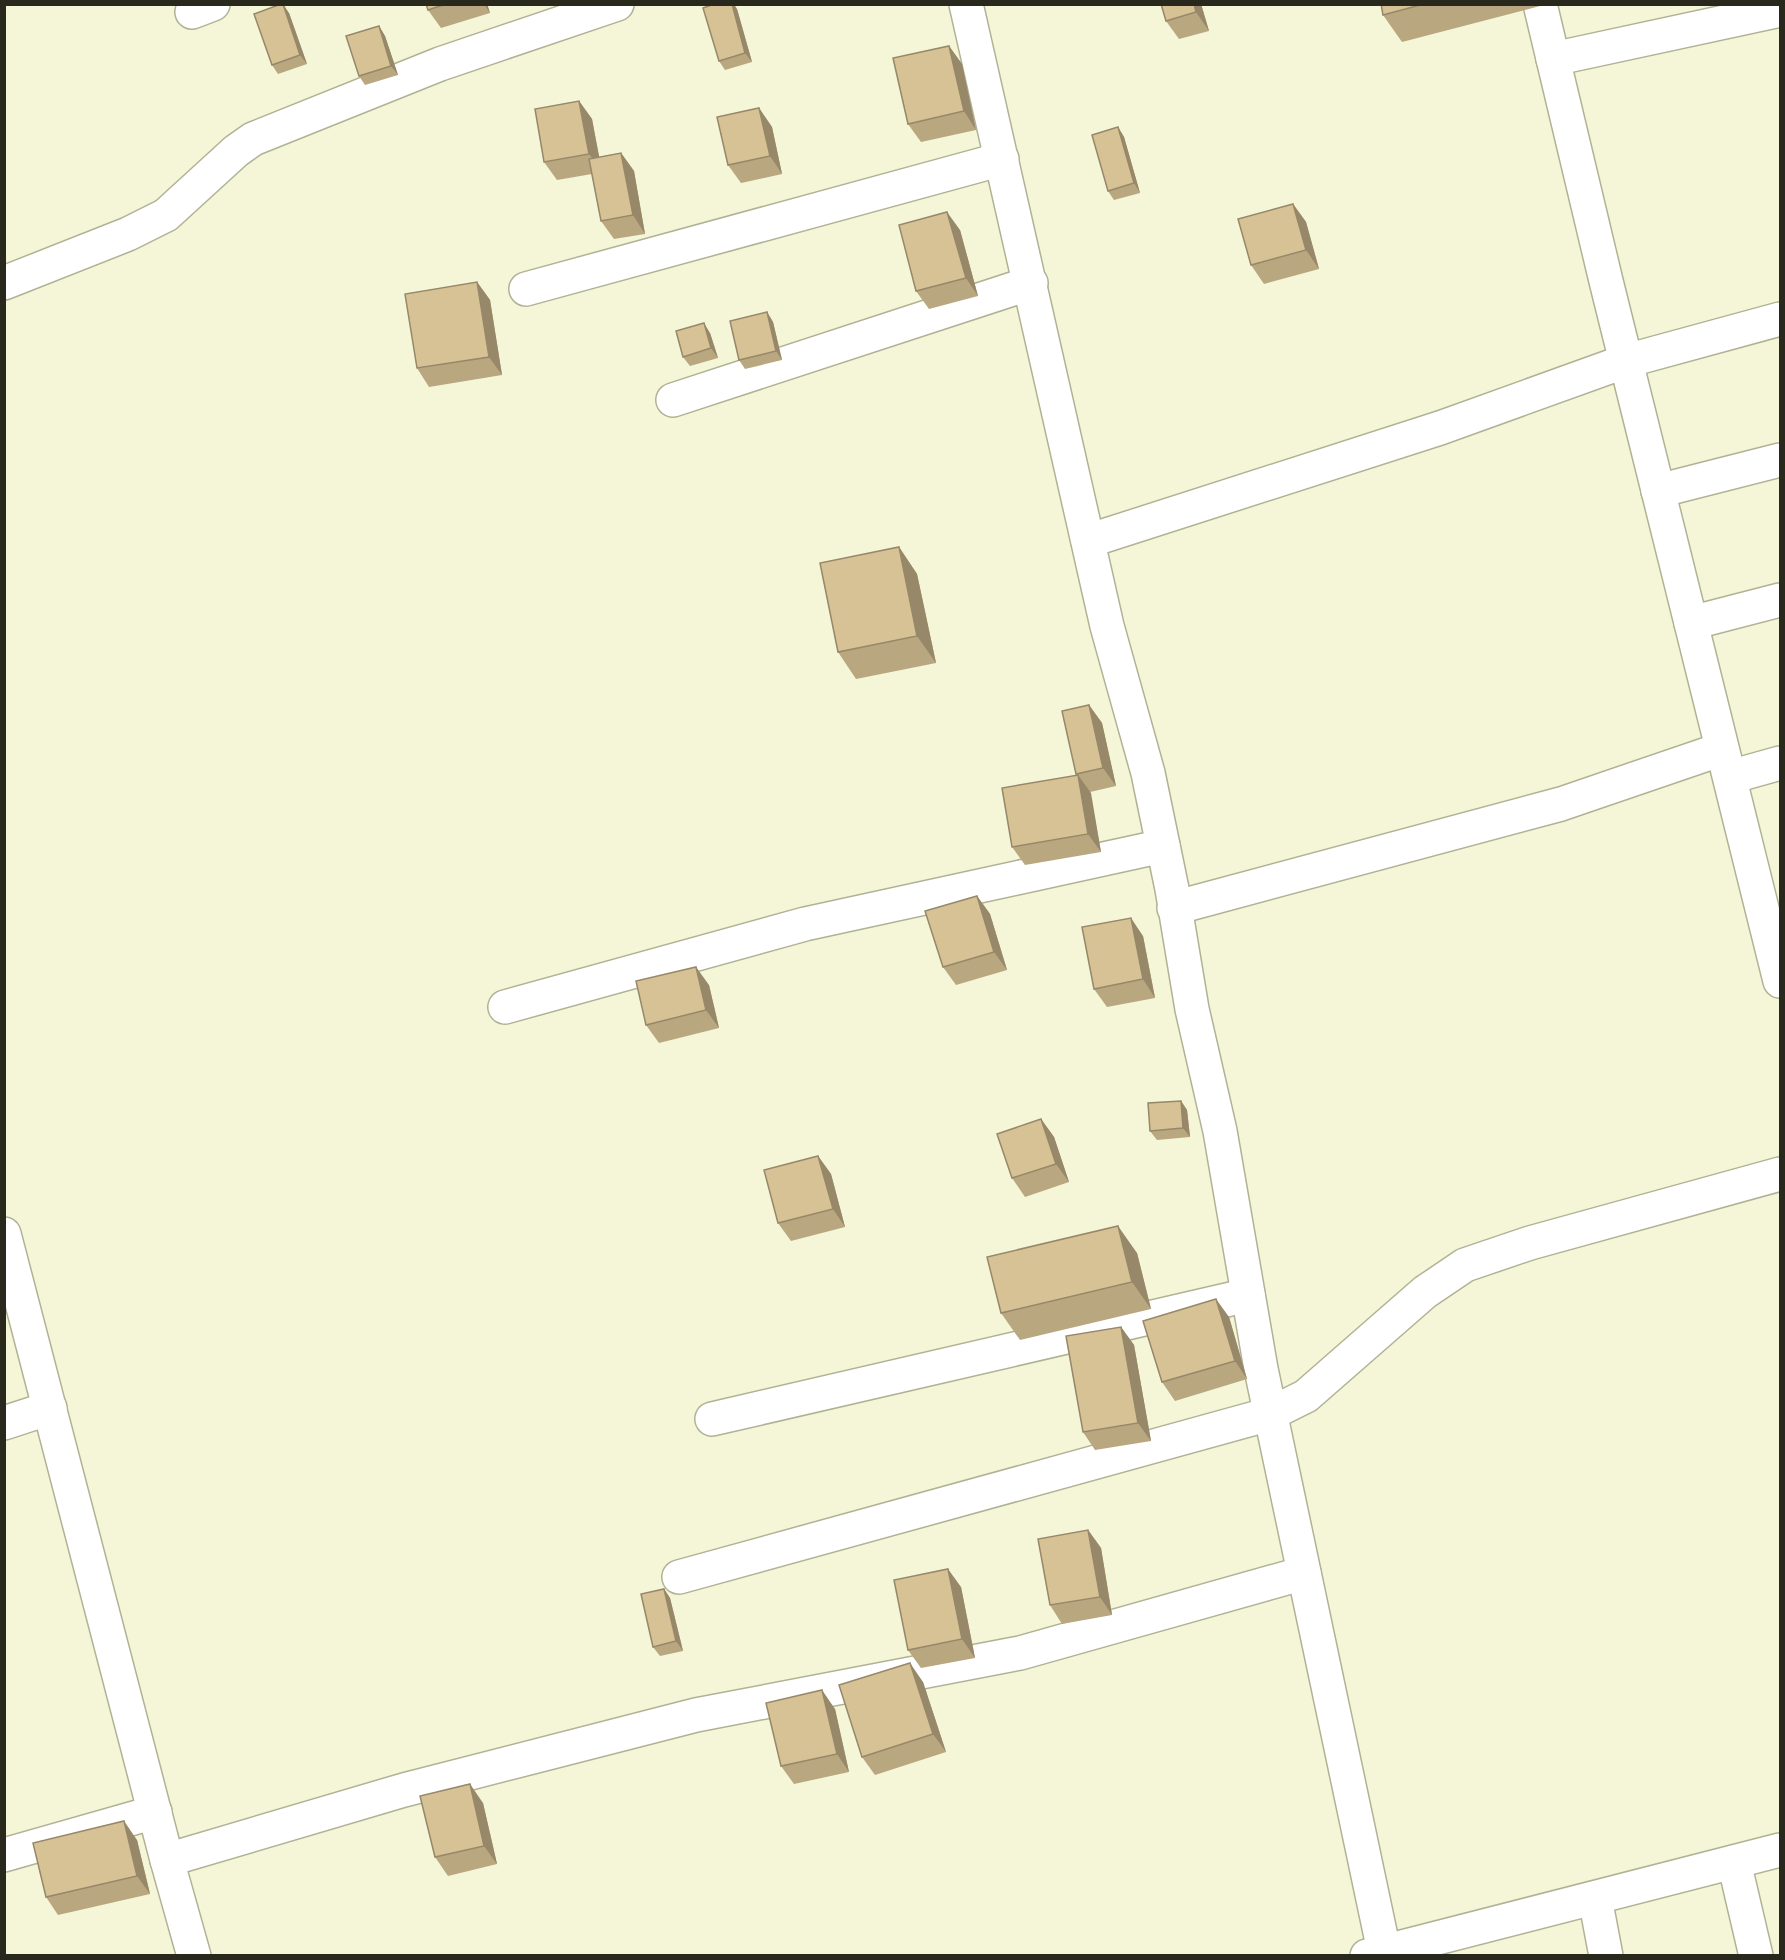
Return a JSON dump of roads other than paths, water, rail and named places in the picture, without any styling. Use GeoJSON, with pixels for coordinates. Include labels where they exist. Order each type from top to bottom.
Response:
{"type":"FeatureCollection","features":[{"type":"Feature","properties":{"kind":"street"},"geometry":{"type":"LineString","coordinates":[[4,283],[128,234],[166,215],[236,151],[253,139],[440,64],[617,4]]}},
{"type":"Feature","properties":{"kind":"street"},"geometry":{"type":"LineString","coordinates":[[966,4],[1107,626],[1148,773],[1192,1009],[1220,1131],[1270,1414],[1304,1572],[1376,1953],[1780,1850]]}},
{"type":"Feature","properties":{"kind":"street"},"geometry":{"type":"LineString","coordinates":[[1540,4],[1780,981]]}},
{"type":"Feature","properties":{"kind":"street"},"geometry":{"type":"LineString","coordinates":[[1553,59],[1780,10]]}},
{"type":"Feature","properties":{"kind":"street"},"geometry":{"type":"LineString","coordinates":[[526,289],[1002,159]]}},
{"type":"Feature","properties":{"kind":"street"},"geometry":{"type":"LineString","coordinates":[[673,400],[1031,283]]}},
{"type":"Feature","properties":{"kind":"street"},"geometry":{"type":"LineString","coordinates":[[1088,541],[1440,428],[1626,361],[1780,319]]}},
{"type":"Feature","properties":{"kind":"street"},"geometry":{"type":"LineString","coordinates":[[1658,491],[1780,460]]}},
{"type":"Feature","properties":{"kind":"street"},"geometry":{"type":"LineString","coordinates":[[1691,623],[1780,600]]}},
{"type":"Feature","properties":{"kind":"street"},"geometry":{"type":"LineString","coordinates":[[1174,908],[1561,804],[1726,763],[1780,762]]}},
{"type":"Feature","properties":{"kind":"street"},"geometry":{"type":"LineString","coordinates":[[505,1007],[806,924],[1163,846]]}},
{"type":"Feature","properties":{"kind":"street"},"geometry":{"type":"LineString","coordinates":[[679,1576],[1270,1414],[1306,1396],[1425,1292],[1465,1266],[1530,1243],[1780,1174]]}},
{"type":"Feature","properties":{"kind":"street"},"geometry":{"type":"LineString","coordinates":[[4,1233],[194,1956]]}},
{"type":"Feature","properties":{"kind":"street"},"geometry":{"type":"LineString","coordinates":[[712,1419],[1248,1295]]}},
{"type":"Feature","properties":{"kind":"street"},"geometry":{"type":"LineString","coordinates":[[4,1423],[50,1408]]}},
{"type":"Feature","properties":{"kind":"street"},"geometry":{"type":"LineString","coordinates":[[167,1860],[404,1790],[696,1715],[1020,1653],[1304,1572]]}},
{"type":"Feature","properties":{"kind":"street"},"geometry":{"type":"LineString","coordinates":[[4,1855],[155,1812]]}},
{"type":"Feature","properties":{"kind":"street"},"geometry":{"type":"LineString","coordinates":[[1734,1862],[1756,1956]]}},
{"type":"Feature","properties":{"kind":"street"},"geometry":{"type":"LineString","coordinates":[[1595,1898],[1606,1956]]}}]}
